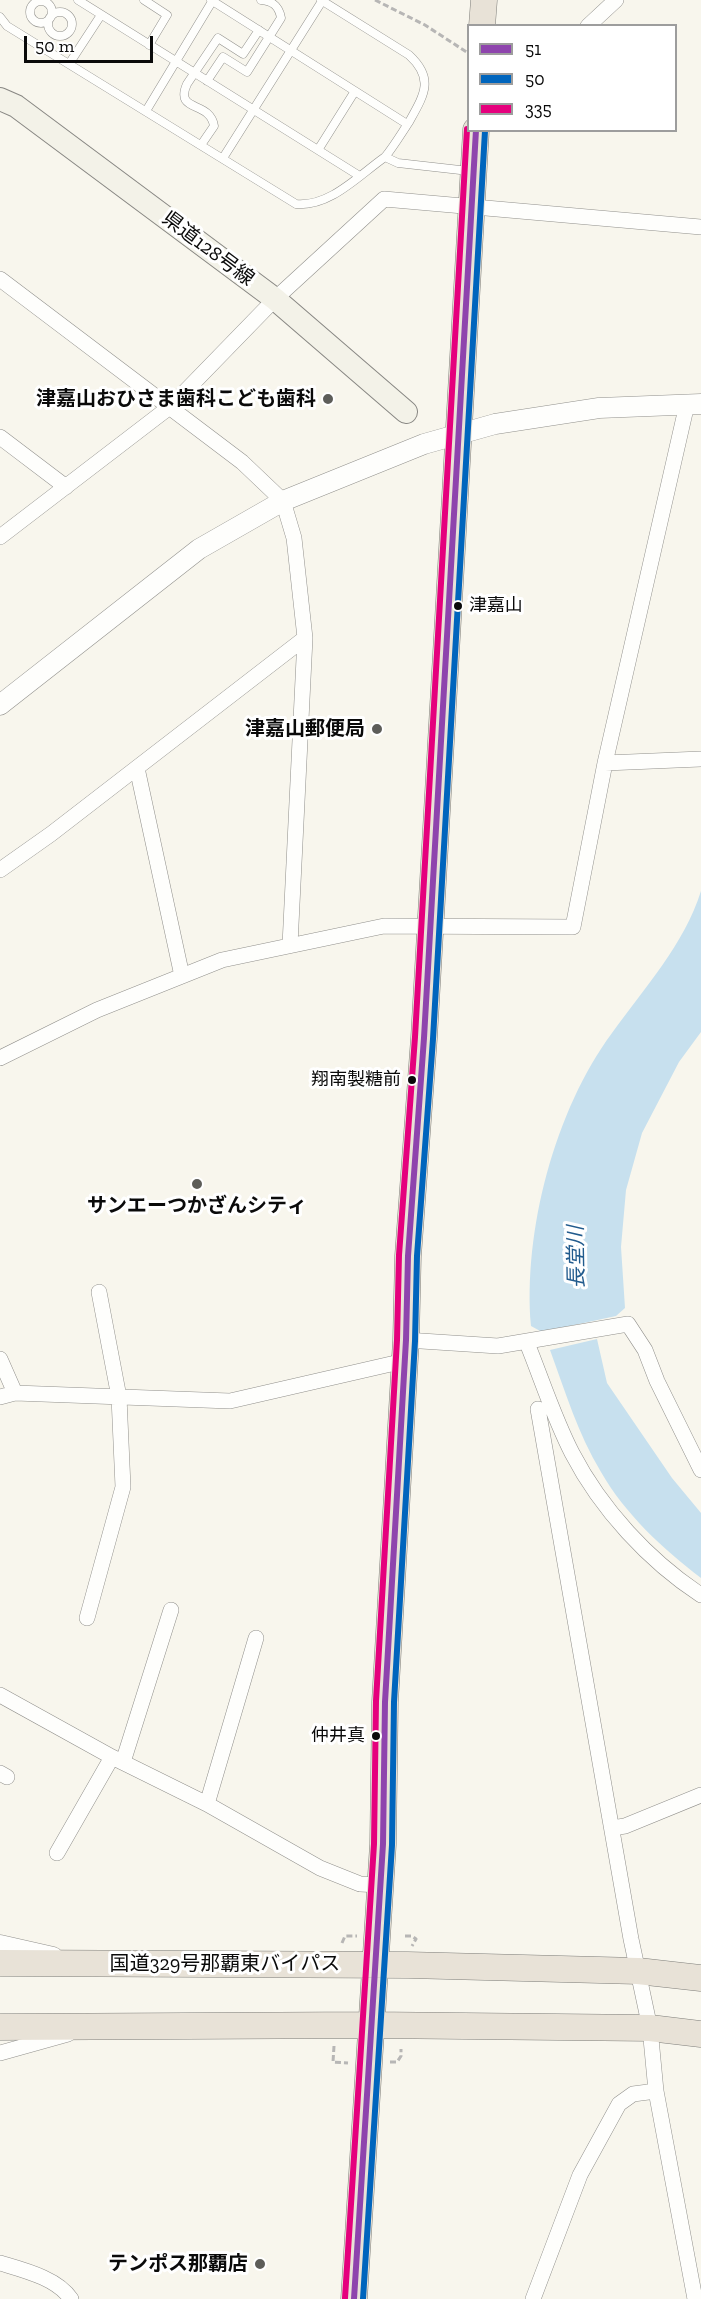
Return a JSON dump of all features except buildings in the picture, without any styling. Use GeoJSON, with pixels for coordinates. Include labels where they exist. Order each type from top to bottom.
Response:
{"type":"FeatureCollection","features":[{"type":"Feature","properties":{"kind":"highway"},"geometry":{"type":"LineString","coordinates":[[482,24],[484,0]]}},
{"type":"Feature","properties":{"kind":"highway"},"geometry":{"type":"LineString","coordinates":[[354,2299],[380,1885],[385,1702],[405,1351],[408,1256],[430,927],[476,132]]}},
{"type":"Feature","properties":{"kind":"highway","name":"国道329号那覇東バイパス"},"geometry":{"type":"LineString","coordinates":[[0,1963],[375,1965],[638,1971],[701,1978]]}},
{"type":"Feature","properties":{"kind":"highway"},"geometry":{"type":"LineString","coordinates":[[0,2027],[371,2025],[650,2028],[701,2034]]}},
{"type":"Feature","properties":{"kind":"main road","name":"県道128号線"},"geometry":{"type":"LineString","coordinates":[[0,99],[16,106],[275,299],[406,412]]}},
{"type":"Feature","properties":{"kind":"street"},"geometry":{"type":"LineString","coordinates":[[590,24],[616,0]]}},
{"type":"Feature","properties":{"kind":"street"},"geometry":{"type":"LineString","coordinates":[[0,537],[171,406],[275,299],[384,199],[701,227]]}},
{"type":"Feature","properties":{"kind":"street"},"geometry":{"type":"LineString","coordinates":[[0,279],[171,406],[254,472],[283,501],[294,538],[305,638],[290,945]]}},
{"type":"Feature","properties":{"kind":"street"},"geometry":{"type":"LineString","coordinates":[[0,705],[200,549],[283,501],[414,448],[459,434],[557,413],[694,404],[605,763],[573,927],[384,926],[222,960],[97,1010],[0,1058]]}},
{"type":"Feature","properties":{"kind":"street"},"geometry":{"type":"LineString","coordinates":[[0,437],[66,487]]}},
{"type":"Feature","properties":{"kind":"street"},"geometry":{"type":"LineString","coordinates":[[0,870],[305,638]]}},
{"type":"Feature","properties":{"kind":"street"},"geometry":{"type":"LineString","coordinates":[[605,763],[701,759]]}},
{"type":"Feature","properties":{"kind":"street"},"geometry":{"type":"LineString","coordinates":[[137,768],[182,976]]}},
{"type":"Feature","properties":{"kind":"street"},"geometry":{"type":"LineString","coordinates":[[87,1618],[123,1487],[119,1397],[99,1292]]}},
{"type":"Feature","properties":{"kind":"street"},"geometry":{"type":"LineString","coordinates":[[0,1359],[7,1395],[230,1401],[405,1351],[532,1342],[628,1324],[645,1350],[657,1381],[701,1470]]}},
{"type":"Feature","properties":{"kind":"street"},"geometry":{"type":"LineString","coordinates":[[532,1342],[550,1407],[573,1455],[603,1500],[619,1522],[678,1580],[701,1595]]}},
{"type":"Feature","properties":{"kind":"street"},"geometry":{"type":"LineString","coordinates":[[538,1409],[650,2028],[656,2091],[695,2299]]}},
{"type":"Feature","properties":{"kind":"street"},"geometry":{"type":"LineString","coordinates":[[57,1853],[117,1759],[171,1611]]}},
{"type":"Feature","properties":{"kind":"street"},"geometry":{"type":"LineString","coordinates":[[207,1804],[256,1638]]}},
{"type":"Feature","properties":{"kind":"street"},"geometry":{"type":"LineString","coordinates":[[0,1695],[117,1759],[207,1804],[320,1868],[360,1884],[380,1885]]}},
{"type":"Feature","properties":{"kind":"street"},"geometry":{"type":"LineString","coordinates":[[612,1828],[625,1826],[701,1795]]}},
{"type":"Feature","properties":{"kind":"street"},"geometry":{"type":"LineString","coordinates":[[0,1945],[80,1963]]}},
{"type":"Feature","properties":{"kind":"street"},"geometry":{"type":"LineString","coordinates":[[0,2053],[86,2028]]}},
{"type":"Feature","properties":{"kind":"street"},"geometry":{"type":"LineString","coordinates":[[533,2299],[580,2175],[619,2104],[633,2094],[656,2091]]}},
{"type":"Feature","properties":{"kind":"street"},"geometry":{"type":"LineString","coordinates":[[0,2263],[24,2270],[64,2289],[71,2299]]}},
{"type":"Feature","properties":{"kind":"lane"},"geometry":{"type":"LineString","coordinates":[[78,0],[358,175]]}},
{"type":"Feature","properties":{"kind":"lane"},"geometry":{"type":"LineString","coordinates":[[144,0],[167,15],[149,45]]}},
{"type":"Feature","properties":{"kind":"lane"},"geometry":{"type":"LineString","coordinates":[[146,111],[212,0],[407,124]]}},
{"type":"Feature","properties":{"kind":"lane"},"geometry":{"type":"LineString","coordinates":[[207,81],[223,57],[248,72],[281,18],[274,4],[261,0]]}},
{"type":"Feature","properties":{"kind":"lane"},"geometry":{"type":"LineString","coordinates":[[0,17],[7,26],[296,204],[322,202],[385,157],[407,124],[425,90],[424,76],[419,65],[409,55],[321,0],[223,158]]}},
{"type":"Feature","properties":{"kind":"lane"},"geometry":{"type":"LineString","coordinates":[[57,13],[65,14],[72,23],[70,31],[64,35],[54,34],[49,28],[51,17],[57,13]]}},
{"type":"Feature","properties":{"kind":"lane"},"geometry":{"type":"LineString","coordinates":[[69,64],[101,15]]}},
{"type":"Feature","properties":{"kind":"lane"},"geometry":{"type":"LineString","coordinates":[[201,145],[214,126],[213,116],[206,109],[194,107],[186,100],[184,92],[218,38],[243,54],[259,30]]}},
{"type":"Feature","properties":{"kind":"lane"},"geometry":{"type":"LineString","coordinates":[[70,31],[85,40]]}},
{"type":"Feature","properties":{"kind":"lane"},"geometry":{"type":"LineString","coordinates":[[318,150],[355,91]]}},
{"type":"Feature","properties":{"kind":"lane"},"geometry":{"type":"LineString","coordinates":[[385,157],[398,163],[474,171]]}},
{"type":"Feature","properties":{"kind":"path"},"geometry":{"type":"LineString","coordinates":[[375,0],[425,25],[467,51]]}},
{"type":"Feature","properties":{"kind":"path"},"geometry":{"type":"LineString","coordinates":[[340,1948],[345,1936],[357,1936]]}},
{"type":"Feature","properties":{"kind":"path"},"geometry":{"type":"LineString","coordinates":[[405,1936],[412,1936],[416,1939],[409,1953]]}},
{"type":"Feature","properties":{"kind":"path"},"geometry":{"type":"LineString","coordinates":[[334,2046],[333,2062],[350,2063]]}},
{"type":"Feature","properties":{"kind":"path"},"geometry":{"type":"LineString","coordinates":[[388,2062],[397,2062],[401,2049]]}},
{"type":"Feature","properties":{"kind":"water","name":"長堂川"},"geometry":{"type":"Polygon","coordinates":[[[701,891],[701,1032],[679,1062],[642,1133],[626,1190],[621,1247],[625,1308],[616,1316],[542,1332],[531,1326],[532,1251],[547,1173],[559,1134],[592,1064],[674,948],[694,911],[701,891]]]}},
{"type":"Feature","properties":{"kind":"water"},"geometry":{"type":"Polygon","coordinates":[[[597,1339],[607,1383],[672,1478],[701,1513],[701,1578],[659,1543],[621,1502],[593,1458],[579,1428],[550,1350],[597,1339]]]}},
{"type":"Feature","properties":{"kind":"transit line","name":"335"},"geometry":{"type":"LineString","coordinates":[[345,2298],[374,1844],[376,1701],[397,1340],[399,1255],[415,1037],[467,129]]}},
{"type":"Feature","properties":{"kind":"transit line","name":"51"},"geometry":{"type":"LineString","coordinates":[[354,2299],[383,1844],[385,1702],[406,1340],[408,1256],[424,1038],[476,132]]}},
{"type":"Feature","properties":{"kind":"transit line","name":"50"},"geometry":{"type":"LineString","coordinates":[[363,2299],[392,1845],[394,1702],[415,1341],[417,1256],[433,1039],[485,132]]}},
{"type":"Feature","properties":{"kind":"place","name":"津嘉山おひさま歯科こども歯科"},"geometry":{"type":"Point","coordinates":[328,399]}},
{"type":"Feature","properties":{"kind":"place","name":"津嘉山"},"geometry":{"type":"Point","coordinates":[458,606]}},
{"type":"Feature","properties":{"kind":"place","name":"津嘉山郵便局"},"geometry":{"type":"Point","coordinates":[377,729]}},
{"type":"Feature","properties":{"kind":"place","name":"翔南製糖前"},"geometry":{"type":"Point","coordinates":[412,1080]}},
{"type":"Feature","properties":{"kind":"place","name":"サンエーつかざんシティ"},"geometry":{"type":"Point","coordinates":[197,1184]}},
{"type":"Feature","properties":{"kind":"place","name":"仲井真"},"geometry":{"type":"Point","coordinates":[376,1736]}},
{"type":"Feature","properties":{"kind":"place","name":"テンポス那覇店"},"geometry":{"type":"Point","coordinates":[260,2264]}}]}
